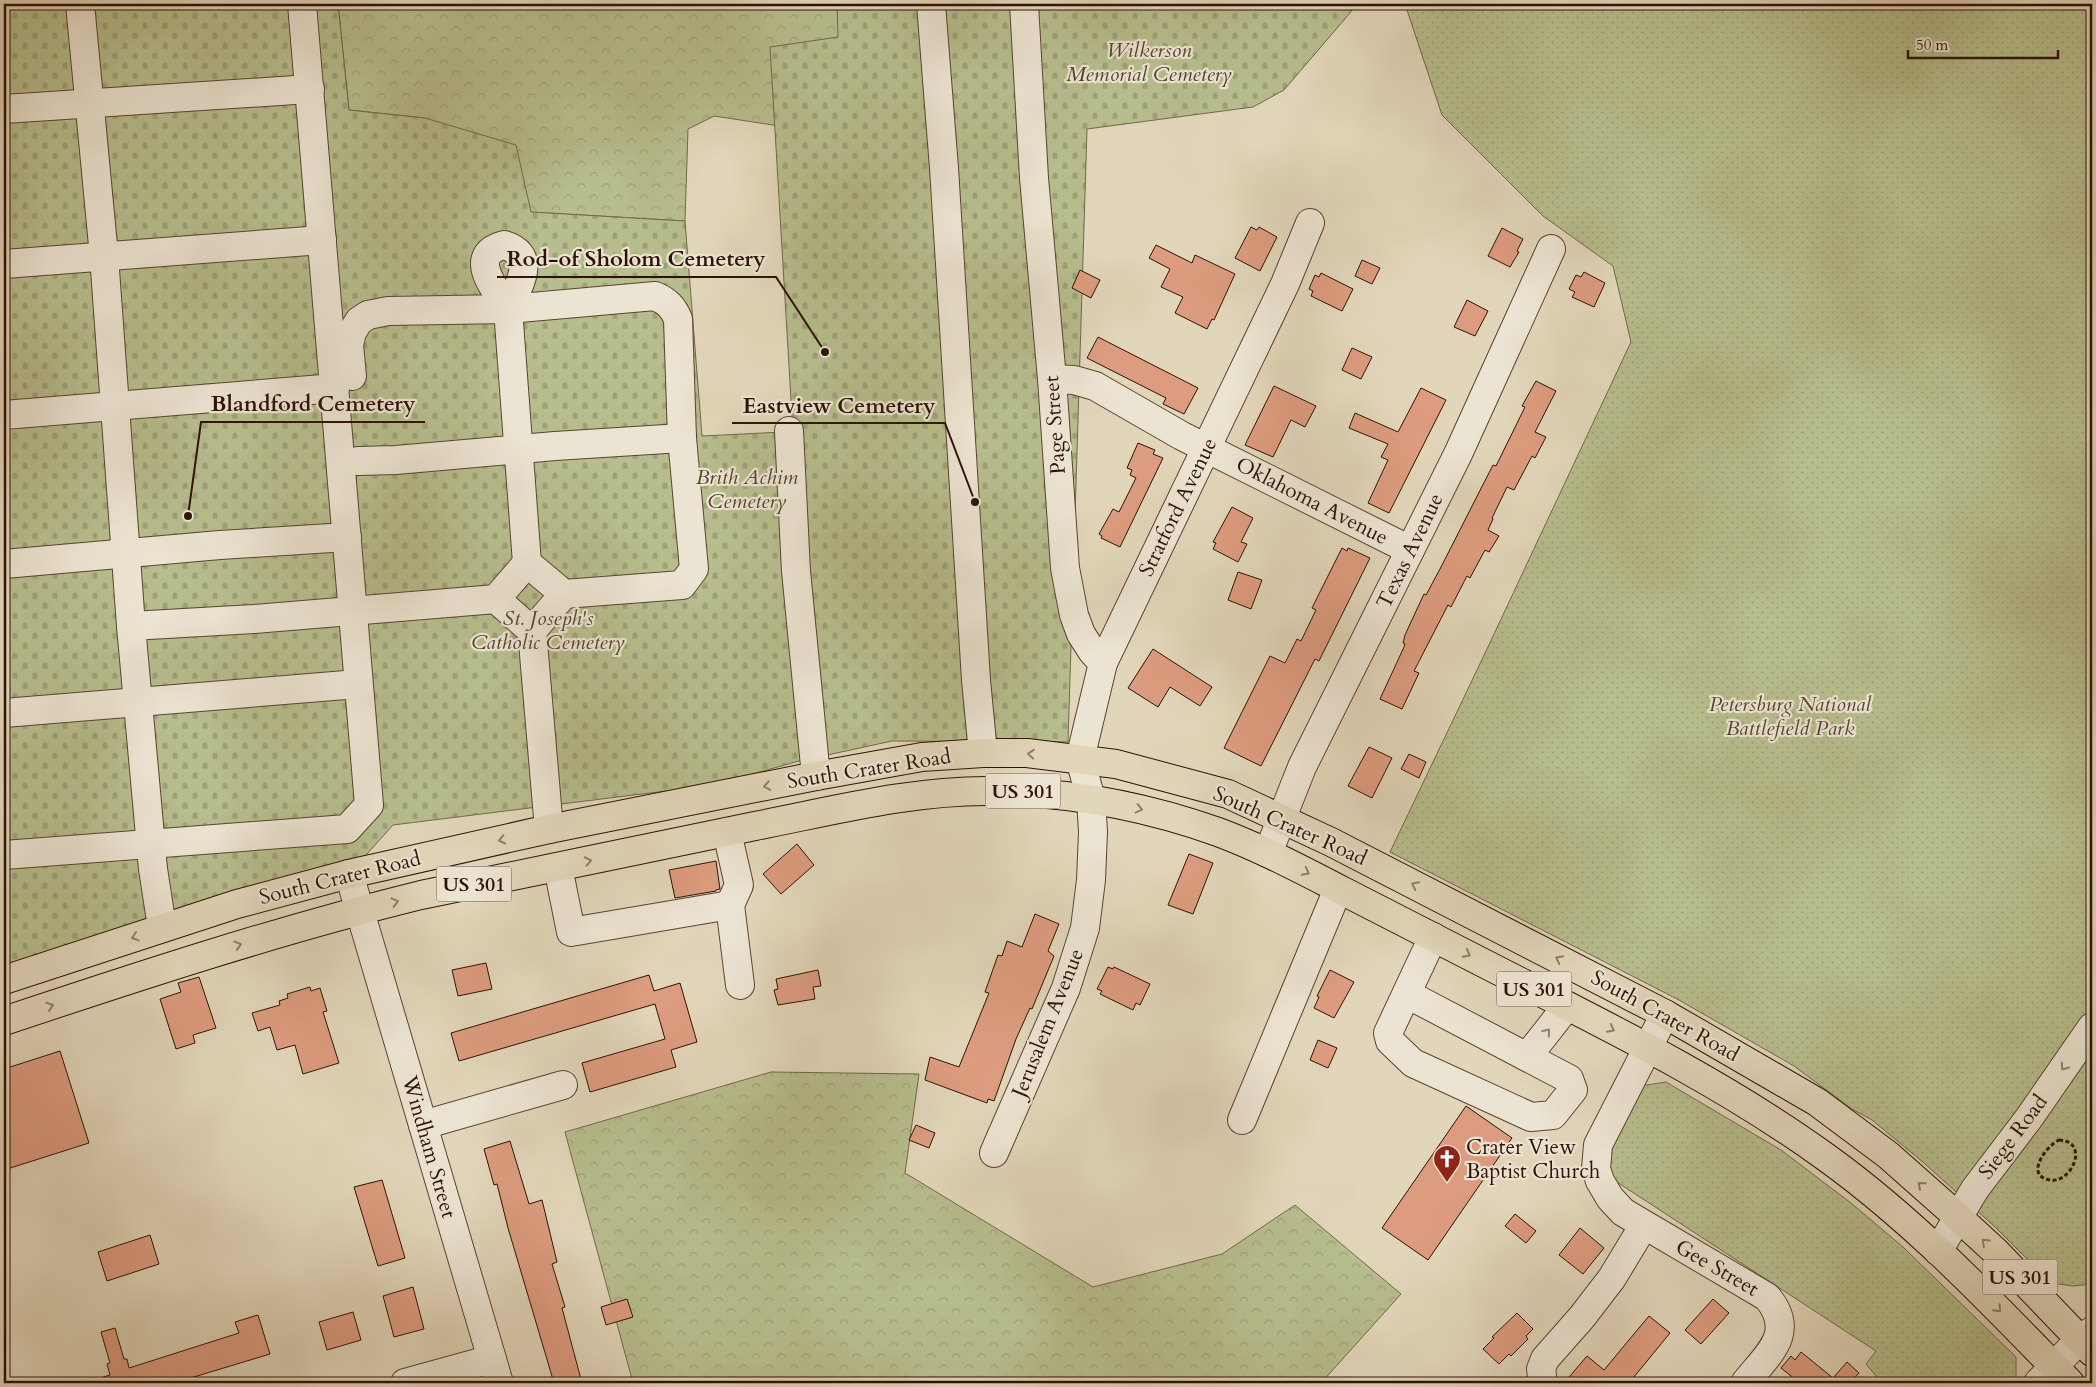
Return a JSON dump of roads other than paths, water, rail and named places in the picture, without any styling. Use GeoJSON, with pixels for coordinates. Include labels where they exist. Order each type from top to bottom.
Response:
{"type":"FeatureCollection","features":[{"type":"Feature","properties":{"kind":"main road","name":"South Crater Road"},"geometry":{"type":"LineString","coordinates":[[4,980],[192,917],[349,874],[549,829],[816,776],[922,757],[983,753],[1027,753],[1116,764],[1228,794],[1281,817],[1665,1014],[1817,1102],[1888,1155],[1995,1251],[2088,1340]]}},
{"type":"Feature","properties":{"kind":"main road","name":"South Crater Road"},"geometry":{"type":"LineString","coordinates":[[4,1021],[200,956],[360,910],[421,895],[852,806],[934,794],[986,790],[1029,792],[1091,799],[1168,816],[1218,832],[1268,853],[1647,1048],[1774,1120],[1894,1211],[1938,1251],[2054,1378]]}},
{"type":"Feature","properties":{"kind":"main road"},"geometry":{"type":"LineString","coordinates":[[192,917],[200,956]]}},
{"type":"Feature","properties":{"kind":"street"},"geometry":{"type":"LineString","coordinates":[[80,4],[104,256],[131,626],[151,844],[162,927]]}},
{"type":"Feature","properties":{"kind":"street"},"geometry":{"type":"LineString","coordinates":[[302,4],[347,537],[361,610]]}},
{"type":"Feature","properties":{"kind":"street"},"geometry":{"type":"LineString","coordinates":[[931,4],[944,168],[976,680],[983,753]]}},
{"type":"Feature","properties":{"kind":"street","name":"Page Street"},"geometry":{"type":"LineString","coordinates":[[1024,4],[1034,178],[1052,379],[1066,568],[1074,615],[1080,634],[1103,663]]}},
{"type":"Feature","properties":{"kind":"street"},"geometry":{"type":"LineString","coordinates":[[4,109],[310,89]]}},
{"type":"Feature","properties":{"kind":"street","name":"Stratford Avenue"},"geometry":{"type":"LineString","coordinates":[[1091,799],[1080,759],[1103,663],[1285,284],[1310,223]]}},
{"type":"Feature","properties":{"kind":"street"},"geometry":{"type":"LineString","coordinates":[[4,264],[322,240]]}},
{"type":"Feature","properties":{"kind":"street","name":"Texas Avenue"},"geometry":{"type":"LineString","coordinates":[[1268,853],[1302,767],[1458,454],[1551,249]]}},
{"type":"Feature","properties":{"kind":"street"},"geometry":{"type":"LineString","coordinates":[[329,316],[368,315],[388,311],[508,309],[655,296],[666,300],[674,308],[678,319],[682,438],[694,569],[682,585],[564,594],[527,563]]}},
{"type":"Feature","properties":{"kind":"street"},"geometry":{"type":"LineString","coordinates":[[131,626],[496,599],[527,563],[508,309]]}},
{"type":"Feature","properties":{"kind":"street"},"geometry":{"type":"LineString","coordinates":[[4,854],[347,829],[369,805],[358,684],[361,610],[358,461],[349,344],[352,332],[359,321],[368,315]]}},
{"type":"Feature","properties":{"kind":"street","name":"Oklahoma Avenue"},"geometry":{"type":"LineString","coordinates":[[1052,379],[1074,380],[1095,386],[1207,449],[1410,550]]}},
{"type":"Feature","properties":{"kind":"street"},"geometry":{"type":"LineString","coordinates":[[4,415],[335,388]]}},
{"type":"Feature","properties":{"kind":"street"},"geometry":{"type":"LineString","coordinates":[[789,431],[796,571],[816,776]]}},
{"type":"Feature","properties":{"kind":"street"},"geometry":{"type":"LineString","coordinates":[[358,461],[396,460],[519,449],[682,438]]}},
{"type":"Feature","properties":{"kind":"street"},"geometry":{"type":"LineString","coordinates":[[4,564],[126,552],[347,537]]}},
{"type":"Feature","properties":{"kind":"street"},"geometry":{"type":"LineString","coordinates":[[532,631],[564,594]]}},
{"type":"Feature","properties":{"kind":"street"},"geometry":{"type":"LineString","coordinates":[[496,599],[532,631],[549,829]]}},
{"type":"Feature","properties":{"kind":"street"},"geometry":{"type":"LineString","coordinates":[[4,713],[358,684]]}},
{"type":"Feature","properties":{"kind":"street","name":"Jerusalem Avenue"},"geometry":{"type":"LineString","coordinates":[[994,1153],[1066,988],[1085,928],[1091,880],[1093,832],[1091,799]]}},
{"type":"Feature","properties":{"kind":"street"},"geometry":{"type":"LineString","coordinates":[[727,832],[739,885],[730,905],[740,985]]}},
{"type":"Feature","properties":{"kind":"street"},"geometry":{"type":"LineString","coordinates":[[558,867],[571,932],[730,905]]}},
{"type":"Feature","properties":{"kind":"street","name":"Windham Street"},"geometry":{"type":"LineString","coordinates":[[349,874],[495,1371]]}},
{"type":"Feature","properties":{"kind":"street"},"geometry":{"type":"LineString","coordinates":[[1242,1120],[1338,889]]}},
{"type":"Feature","properties":{"kind":"street"},"geometry":{"type":"LineString","coordinates":[[1407,994],[1569,1079],[1573,1090],[1553,1115],[1531,1117],[1413,1063],[1390,1041],[1388,1033],[1433,937]]}},
{"type":"Feature","properties":{"kind":"street"},"geometry":{"type":"LineString","coordinates":[[1528,1057],[1567,1006]]}},
{"type":"Feature","properties":{"kind":"street","name":"Gee Street"},"geometry":{"type":"LineString","coordinates":[[1665,1014],[1598,1144],[1596,1169],[1600,1181],[1610,1198],[1623,1212],[1767,1297],[1775,1307],[1780,1320],[1777,1343],[1744,1383]]}},
{"type":"Feature","properties":{"kind":"street","name":"Siege Road"},"geometry":{"type":"LineString","coordinates":[[1938,1251],[1974,1188],[2029,1118],[2092,1028]]}},
{"type":"Feature","properties":{"kind":"street"},"geometry":{"type":"LineString","coordinates":[[423,1125],[563,1085]]}},
{"type":"Feature","properties":{"kind":"street"},"geometry":{"type":"LineString","coordinates":[[1543,1383],[1541,1369],[1544,1359],[1582,1317],[1612,1278],[1644,1225]]}},
{"type":"Feature","properties":{"kind":"street"},"geometry":{"type":"LineString","coordinates":[[2054,1378],[2088,1340]]}},
{"type":"Feature","properties":{"kind":"street"},"geometry":{"type":"LineString","coordinates":[[405,1383],[495,1371]]}},
{"type":"Feature","properties":{"kind":"place","name":"Rod-of Sholom Cemetery"},"geometry":{"type":"Point","coordinates":[825,352]}},
{"type":"Feature","properties":{"kind":"place","name":"Eastview Cemetery"},"geometry":{"type":"Point","coordinates":[975,502]}},
{"type":"Feature","properties":{"kind":"place","name":"Blandford Cemetery"},"geometry":{"type":"Point","coordinates":[188,516]}},
{"type":"Feature","properties":{"kind":"place","name":"Crater View Baptist Church"},"geometry":{"type":"Point","coordinates":[1447,1183]}},
{"type":"Feature","properties":{"kind":"park label","name":"Wilkerson Memorial Cemetery"},"geometry":{"type":"Point","coordinates":[1149,62]}},
{"type":"Feature","properties":{"kind":"park label","name":"Brith Achim Cemetery"},"geometry":{"type":"Point","coordinates":[747,489]}},
{"type":"Feature","properties":{"kind":"park label","name":"St. Joseph's Catholic Cemetery"},"geometry":{"type":"Point","coordinates":[548,630]}},
{"type":"Feature","properties":{"kind":"park label","name":"Petersburg National Battlefield Park"},"geometry":{"type":"Point","coordinates":[1790,716]}}]}
